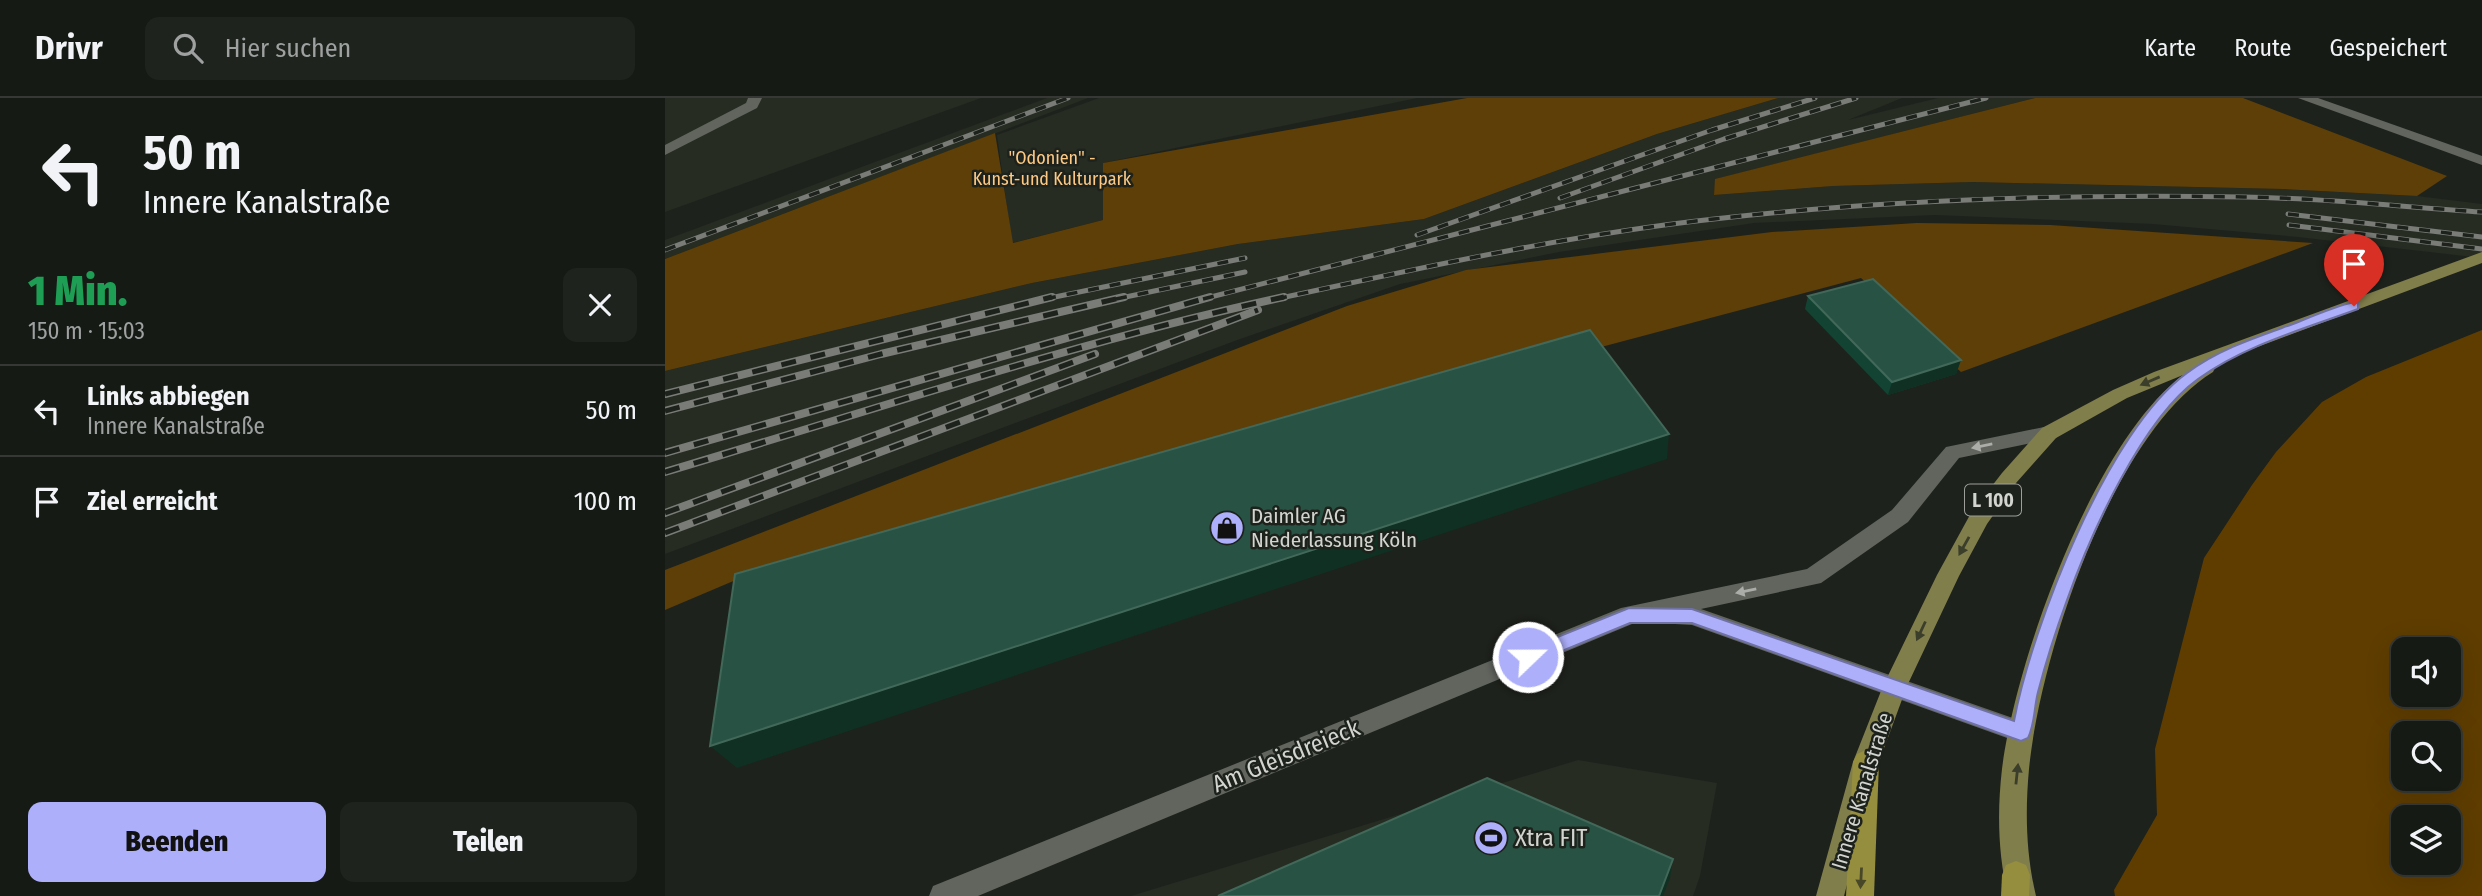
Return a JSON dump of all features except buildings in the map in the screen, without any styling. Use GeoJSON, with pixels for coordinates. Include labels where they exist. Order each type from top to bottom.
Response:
{"type":"FeatureCollection","features":[{"type":"Feature","properties":{"kind":"highway"},"geometry":{"type":"LineString","coordinates":[[1860,896],[1866,762]]}},
{"type":"Feature","properties":{"kind":"main road","name":"Innere Kanalstraße"},"geometry":{"type":"LineString","coordinates":[[1830,896],[1866,762],[1895,686],[1948,575],[1979,519],[2009,478],[2049,433],[2120,394],[2482,257]]}},
{"type":"Feature","properties":{"kind":"main road","name":"Innere Kanalstraße"},"geometry":{"type":"LineString","coordinates":[[2018,889],[2013,816],[2021,732],[2029,692],[2058,599],[2106,492],[2151,418],[2170,396],[2193,376],[2237,349]]}},
{"type":"Feature","properties":{"kind":"street"},"geometry":{"type":"LineString","coordinates":[[665,150],[752,105],[755,98]]}},
{"type":"Feature","properties":{"kind":"street"},"geometry":{"type":"LineString","coordinates":[[2305,98],[2482,161]]}},
{"type":"Feature","properties":{"kind":"street","name":"Am Gleisdreieck"},"geometry":{"type":"LineString","coordinates":[[943,896],[1629,615],[1813,577],[1900,516],[1953,452],[2049,433]]}},
{"type":"Feature","properties":{"kind":"street","name":"Am Gleisdreieck"},"geometry":{"type":"LineString","coordinates":[[1629,615],[1692,616],[2021,732]]}},
{"type":"Feature","properties":{"kind":"shaded area"},"geometry":{"type":"Polygon","coordinates":[[[665,98],[981,98],[665,212],[665,98]]]}},
{"type":"Feature","properties":{"kind":"shaded area"},"geometry":{"type":"Polygon","coordinates":[[[1047,98],[1088,98],[665,259],[665,240],[1047,98]]]}},
{"type":"Feature","properties":{"kind":"shaded area","name":"\"Odonien\" - Kunst-und Kulturpark"},"geometry":{"type":"Polygon","coordinates":[[[1099,98],[1417,98],[1103,163],[1103,220],[1012,243],[997,135],[1099,98]]]}},
{"type":"Feature","properties":{"kind":"shaded area"},"geometry":{"type":"Polygon","coordinates":[[[1467,98],[1778,98],[1657,134],[1424,219],[1238,244],[1032,283],[665,371],[665,259],[995,133],[1013,243],[1103,220],[1103,163],[1467,98]]]}},
{"type":"Feature","properties":{"kind":"shaded area"},"geometry":{"type":"Polygon","coordinates":[[[1778,98],[1902,98],[1848,120],[1938,98],[2035,98],[1716,179],[1714,195],[1833,186],[1973,182],[2283,189],[2417,196],[2482,204],[2482,258],[2153,224],[1935,215],[1754,223],[1559,252],[1400,284],[1240,339],[665,554],[665,371],[1032,283],[1238,244],[1424,219],[1657,134],[1778,98]]]}},
{"type":"Feature","properties":{"kind":"shaded area"},"geometry":{"type":"Polygon","coordinates":[[[2035,98],[2243,98],[2447,176],[2417,196],[2283,189],[1973,182],[1833,186],[1714,195],[1715,179],[2035,98]]]}},
{"type":"Feature","properties":{"kind":"shaded area"},"geometry":{"type":"Polygon","coordinates":[[[1917,223],[2050,225],[2313,243],[1961,372],[1861,278],[757,571],[665,610],[665,570],[1347,306],[1466,270],[1772,232],[1917,223]]]}},
{"type":"Feature","properties":{"kind":"shaded area"},"geometry":{"type":"Polygon","coordinates":[[[2482,330],[2482,896],[2115,896],[2114,890],[2157,815],[2155,749],[2204,558],[2276,452],[2322,402],[2366,377],[2482,330]]]}},
{"type":"Feature","properties":{"kind":"shaded area"},"geometry":{"type":"Polygon","coordinates":[[[1578,760],[1717,783],[1700,876],[1693,896],[1131,896],[1578,760]]]}},
{"type":"Feature","properties":{"kind":"railway"},"geometry":{"type":"LineString","coordinates":[[665,250],[1068,98]]}},
{"type":"Feature","properties":{"kind":"railway"},"geometry":{"type":"LineString","coordinates":[[1417,235],[1712,130],[1815,98]]}},
{"type":"Feature","properties":{"kind":"railway"},"geometry":{"type":"LineString","coordinates":[[1560,198],[1724,139],[1856,98]]}},
{"type":"Feature","properties":{"kind":"railway"},"geometry":{"type":"LineString","coordinates":[[1203,299],[1986,98]]}},
{"type":"Feature","properties":{"kind":"railway"},"geometry":{"type":"LineString","coordinates":[[1276,299],[1494,253],[1604,234],[1780,212],[1913,202],[2045,197],[2244,197],[2482,212]]}},
{"type":"Feature","properties":{"kind":"railway"},"geometry":{"type":"LineString","coordinates":[[2288,214],[2482,237]]}},
{"type":"Feature","properties":{"kind":"railway"},"geometry":{"type":"LineString","coordinates":[[2289,225],[2482,249]]}},
{"type":"Feature","properties":{"kind":"railway"},"geometry":{"type":"LineString","coordinates":[[1045,299],[1245,258]]}},
{"type":"Feature","properties":{"kind":"railway"},"geometry":{"type":"LineString","coordinates":[[1116,299],[1245,272]]}},
{"type":"Feature","properties":{"kind":"railway"},"geometry":{"type":"LineString","coordinates":[[665,394],[1052,297]]}},
{"type":"Feature","properties":{"kind":"railway"},"geometry":{"type":"LineString","coordinates":[[665,411],[881,354],[1124,297]]}},
{"type":"Feature","properties":{"kind":"railway"},"geometry":{"type":"LineString","coordinates":[[1203,299],[1210,297]]}},
{"type":"Feature","properties":{"kind":"railway"},"geometry":{"type":"LineString","coordinates":[[665,472],[1050,356],[1284,297]]}},
{"type":"Feature","properties":{"kind":"railway"},"geometry":{"type":"LineString","coordinates":[[665,453],[1203,299]]}},
{"type":"Feature","properties":{"kind":"railway"},"geometry":{"type":"LineString","coordinates":[[665,533],[1258,310]]}},
{"type":"Feature","properties":{"kind":"railway"},"geometry":{"type":"LineString","coordinates":[[665,513],[1095,354]]}},
{"type":"Feature","properties":{"kind":"place","name":"Daimler AG Niederlassung Köln"},"geometry":{"type":"Point","coordinates":[1227,528]}},
{"type":"Feature","properties":{"kind":"place","name":"Xtra FIT"},"geometry":{"type":"Point","coordinates":[1491,838]}},
{"type":"Feature","properties":{"kind":"route"},"geometry":{"type":"LineString","coordinates":[[1528,657],[1629,615],[1692,616],[2021,732],[2029,692],[2058,599],[2106,492],[2151,418],[2170,396],[2193,376],[2237,349],[2354,306]]}}]}
